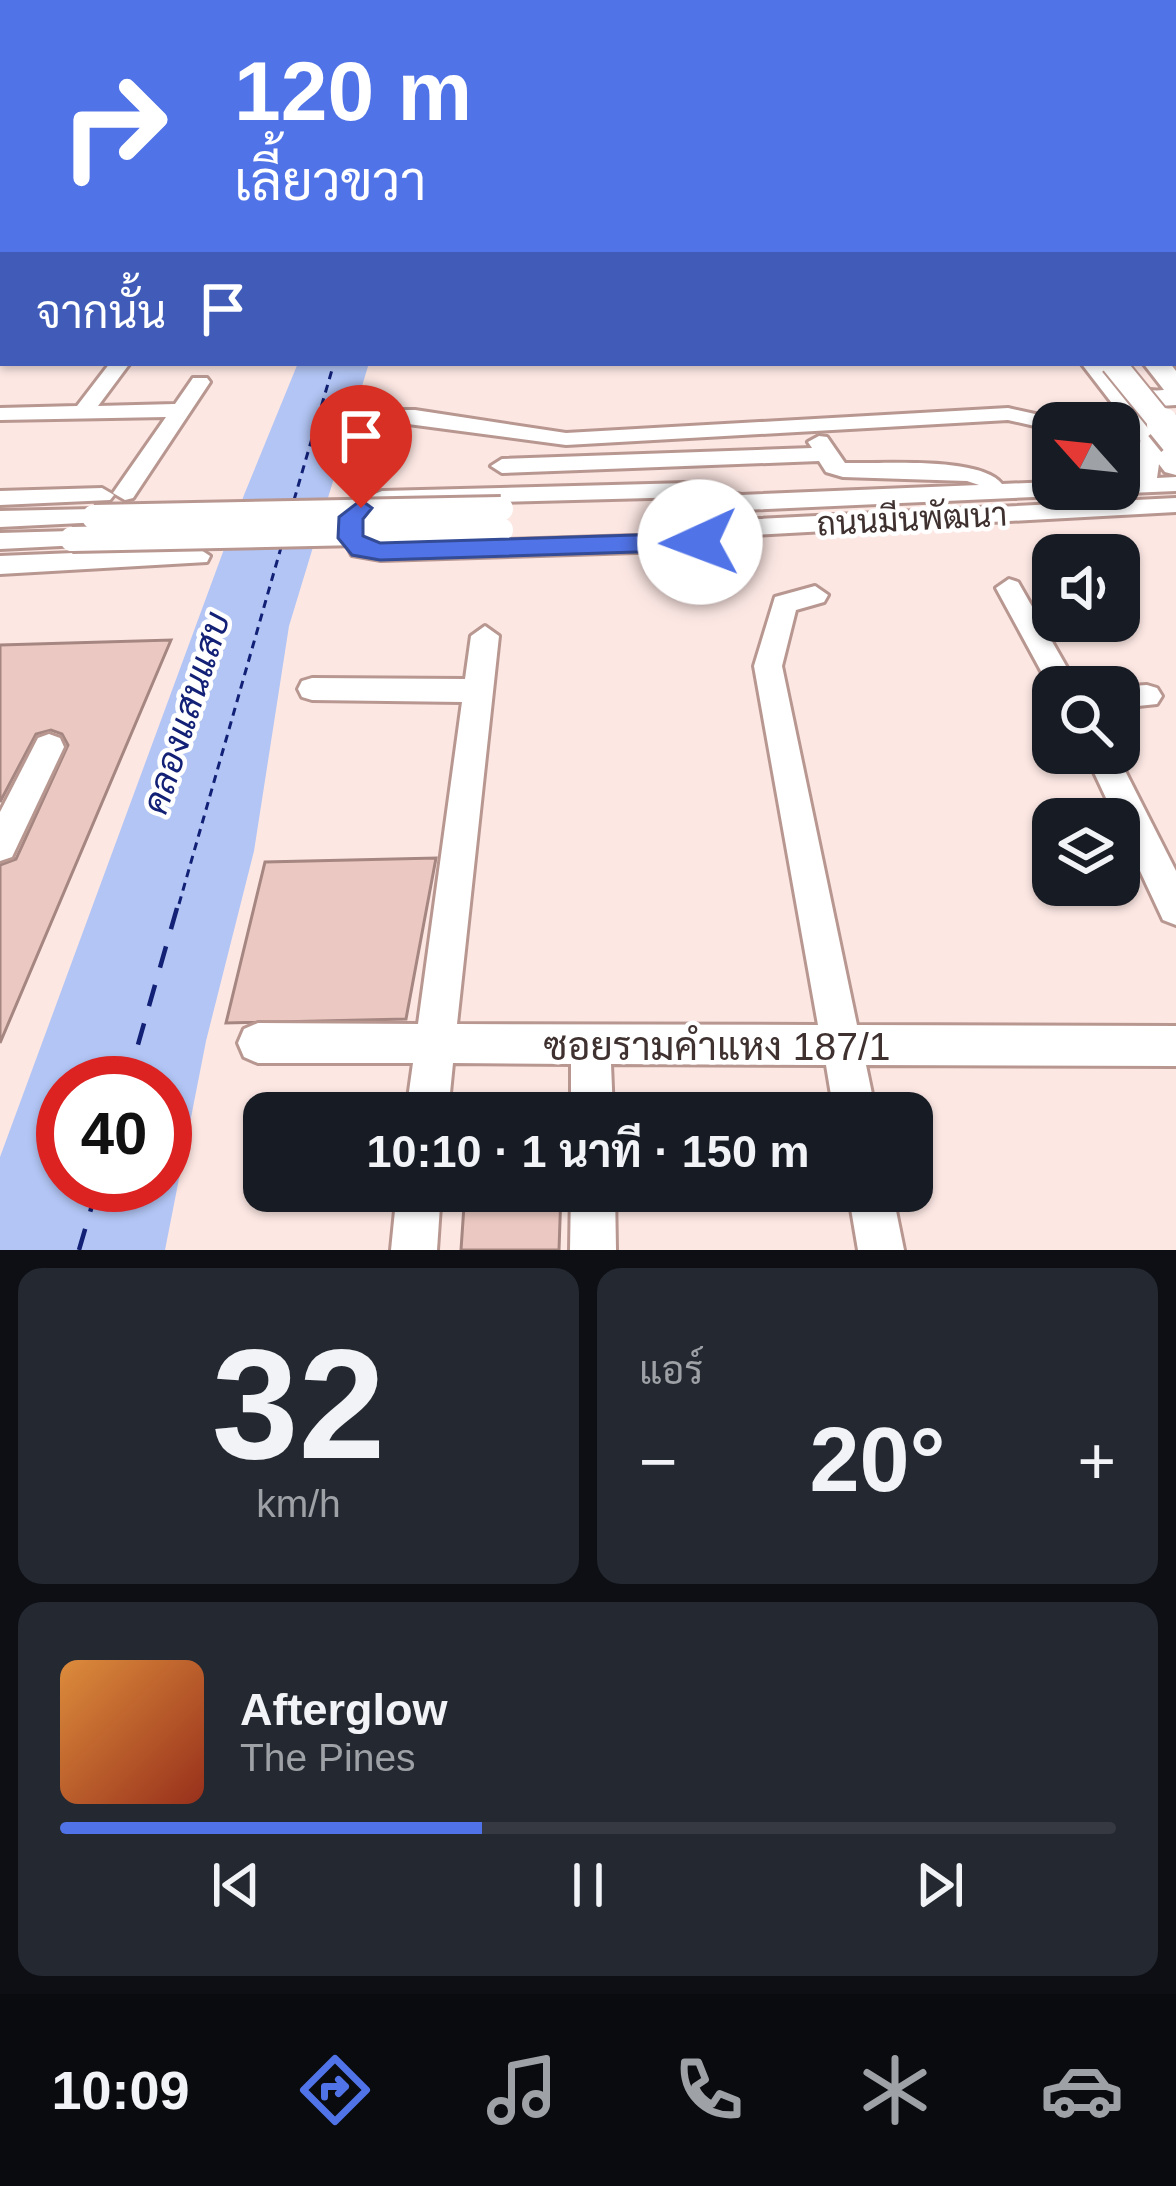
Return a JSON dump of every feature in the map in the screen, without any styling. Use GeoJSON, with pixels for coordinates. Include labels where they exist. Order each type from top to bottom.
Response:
{"type":"FeatureCollection","features":[{"type":"Feature","properties":{"kind":"main road"},"geometry":{"type":"LineString","coordinates":[[1112,368],[1147,400],[1172,383]]}},
{"type":"Feature","properties":{"kind":"main road"},"geometry":{"type":"LineString","coordinates":[[1112,368],[1161,429],[1176,466]]}},
{"type":"Feature","properties":{"kind":"main road"},"geometry":{"type":"LineString","coordinates":[[1112,368],[1161,429]]}},
{"type":"Feature","properties":{"kind":"street"},"geometry":{"type":"LineString","coordinates":[[84,411],[118,366]]}},
{"type":"Feature","properties":{"kind":"street"},"geometry":{"type":"LineString","coordinates":[[0,498],[107,502],[200,382]]}},
{"type":"Feature","properties":{"kind":"street"},"geometry":{"type":"LineString","coordinates":[[0,414],[182,410]]}},
{"type":"Feature","properties":{"kind":"street"},"geometry":{"type":"LineString","coordinates":[[393,416],[448,418],[472,427],[559,439],[1008,414],[1161,429],[1147,476],[1140,478]]}},
{"type":"Feature","properties":{"kind":"street"},"geometry":{"type":"LineString","coordinates":[[812,425],[823,454],[834,466],[866,473],[979,476],[996,492]]}},
{"type":"Feature","properties":{"kind":"street"},"geometry":{"type":"LineString","coordinates":[[502,466],[823,454]]}},
{"type":"Feature","properties":{"kind":"street"},"geometry":{"type":"LineString","coordinates":[[1140,485],[1176,484]]}},
{"type":"Feature","properties":{"kind":"street"},"geometry":{"type":"LineString","coordinates":[[688,490],[747,515],[700,542],[380,552],[361,549],[349,526],[361,508],[382,498],[688,490]]}},
{"type":"Feature","properties":{"kind":"street","name":"ถนนมีนพัฒนา"},"geometry":{"type":"LineString","coordinates":[[747,515],[1032,490]]}},
{"type":"Feature","properties":{"kind":"street","name":"ถนนมีนพัฒนา"},"geometry":{"type":"LineString","coordinates":[[0,519],[107,502],[501,519]]}},
{"type":"Feature","properties":{"kind":"street","name":"ถนนมีนพัฒนา"},"geometry":{"type":"LineString","coordinates":[[1140,507],[1176,505]]}},
{"type":"Feature","properties":{"kind":"street","name":"ถนนมีนพัฒนา"},"geometry":{"type":"LineString","coordinates":[[0,541],[501,519],[1042,510]]}},
{"type":"Feature","properties":{"kind":"street"},"geometry":{"type":"LineString","coordinates":[[1105,510],[1176,527]]}},
{"type":"Feature","properties":{"kind":"street"},"geometry":{"type":"LineString","coordinates":[[0,565],[198,556]]}},
{"type":"Feature","properties":{"kind":"street"},"geometry":{"type":"LineString","coordinates":[[1009,588],[1052,666]]}},
{"type":"Feature","properties":{"kind":"street"},"geometry":{"type":"LineString","coordinates":[[815,595],[784,604],[783,622],[767,645],[768,666],[851,1092]]}},
{"type":"Feature","properties":{"kind":"street"},"geometry":{"type":"LineString","coordinates":[[429,1092],[484,636]]}},
{"type":"Feature","properties":{"kind":"street"},"geometry":{"type":"LineString","coordinates":[[312,689],[478,692]]}},
{"type":"Feature","properties":{"kind":"street"},"geometry":{"type":"LineString","coordinates":[[0,846],[49,747]]}},
{"type":"Feature","properties":{"kind":"street"},"geometry":{"type":"LineString","coordinates":[[1110,774],[1176,908]]}},
{"type":"Feature","properties":{"kind":"street","name":"ซอยรามคำแหง 187/1"},"geometry":{"type":"LineString","coordinates":[[258,1043],[1176,1046]]}},
{"type":"Feature","properties":{"kind":"street"},"geometry":{"type":"LineString","coordinates":[[591,1046],[592,1092]]}},
{"type":"Feature","properties":{"kind":"street"},"geometry":{"type":"LineString","coordinates":[[413,1250],[417,1212]]}},
{"type":"Feature","properties":{"kind":"street"},"geometry":{"type":"LineString","coordinates":[[592,1212],[593,1250]]}},
{"type":"Feature","properties":{"kind":"street"},"geometry":{"type":"LineString","coordinates":[[874,1212],[881,1250]]}},
{"type":"Feature","properties":{"kind":"water","name":"คลองแสนแสบ"},"geometry":{"type":"Polygon","coordinates":[[[297,366],[368,366],[289,626],[254,851],[192,1112],[192,1056],[37,1056],[244,495],[297,366]]]}},
{"type":"Feature","properties":{"kind":"water"},"geometry":{"type":"Polygon","coordinates":[[[36,1059],[36,1212],[172,1212],[165,1250],[0,1250],[0,1157],[36,1059]]]}},
{"type":"Feature","properties":{"kind":"building"},"geometry":{"type":"Polygon","coordinates":[[[171,640],[0,1043],[0,865],[16,859],[68,745],[62,734],[51,730],[36,734],[0,802],[0,645],[171,640]]]}},
{"type":"Feature","properties":{"kind":"building"},"geometry":{"type":"Polygon","coordinates":[[[436,858],[406,1019],[226,1023],[265,862],[436,858]]]}},
{"type":"Feature","properties":{"kind":"building"},"geometry":{"type":"Polygon","coordinates":[[[464,1212],[560,1212],[559,1250],[461,1250],[464,1212]]]}},
{"type":"Feature","properties":{"kind":"ferry route"},"geometry":{"type":"LineString","coordinates":[[294,500],[333,366]]}},
{"type":"Feature","properties":{"kind":"ferry route"},"geometry":{"type":"LineString","coordinates":[[179,904],[282,544]]}},
{"type":"Feature","properties":{"kind":"ferry route"},"geometry":{"type":"LineString","coordinates":[[135,1056],[179,901]]}},
{"type":"Feature","properties":{"kind":"ferry route"},"geometry":{"type":"LineString","coordinates":[[79,1250],[90,1212]]}},
{"type":"Feature","properties":{"kind":"route"},"geometry":{"type":"LineString","coordinates":[[361,508],[351,517],[351,538],[361,549],[380,552],[700,542]]}}]}
